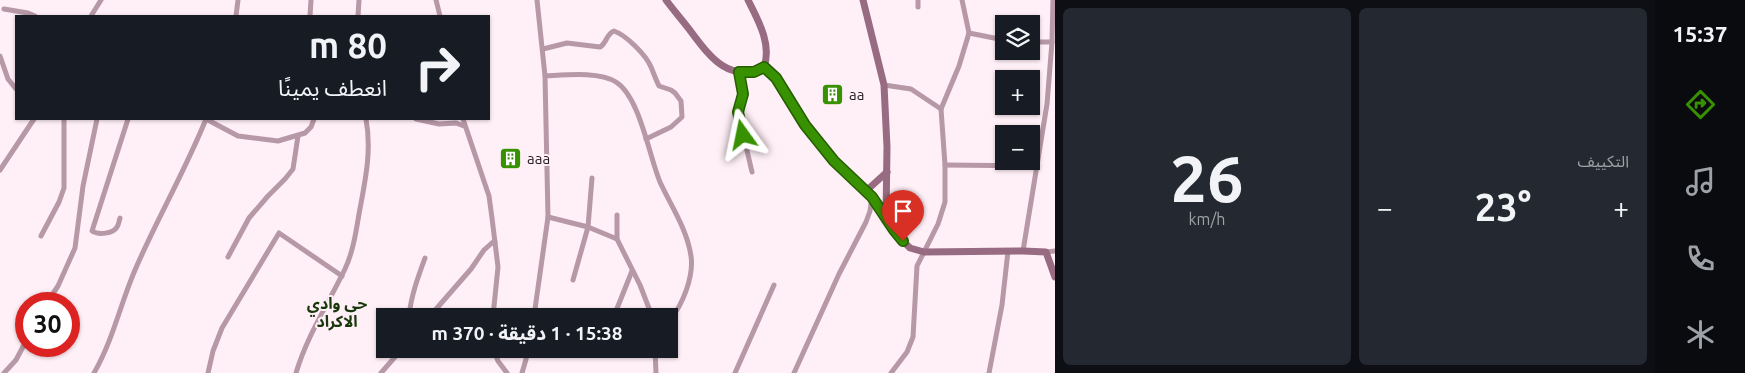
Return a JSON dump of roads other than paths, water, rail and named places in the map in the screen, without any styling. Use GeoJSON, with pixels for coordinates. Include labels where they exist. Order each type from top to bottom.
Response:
{"type":"FeatureCollection","features":[{"type":"Feature","properties":{"kind":"street"},"geometry":{"type":"LineString","coordinates":[[92,15],[100,0]]}},
{"type":"Feature","properties":{"kind":"street"},"geometry":{"type":"LineString","coordinates":[[236,15],[238,0]]}},
{"type":"Feature","properties":{"kind":"street"},"geometry":{"type":"LineString","coordinates":[[310,15],[311,0]]}},
{"type":"Feature","properties":{"kind":"street"},"geometry":{"type":"LineString","coordinates":[[358,15],[359,0]]}},
{"type":"Feature","properties":{"kind":"street"},"geometry":{"type":"LineString","coordinates":[[436,0],[440,15]]}},
{"type":"Feature","properties":{"kind":"street"},"geometry":{"type":"LineString","coordinates":[[535,308],[548,217],[545,76],[537,0]]}},
{"type":"Feature","properties":{"kind":"street"},"geometry":{"type":"LineString","coordinates":[[666,0],[707,54],[719,65],[739,72],[754,72],[764,67],[767,58],[764,38],[748,0]]}},
{"type":"Feature","properties":{"kind":"street"},"geometry":{"type":"LineString","coordinates":[[863,0],[884,84],[887,172],[886,217]]}},
{"type":"Feature","properties":{"kind":"street"},"geometry":{"type":"LineString","coordinates":[[918,0],[918,7]]}},
{"type":"Feature","properties":{"kind":"street"},"geometry":{"type":"LineString","coordinates":[[891,373],[907,352],[913,337],[918,266],[938,224],[945,202],[945,165],[941,108],[959,66],[970,33],[962,0]]}},
{"type":"Feature","properties":{"kind":"street"},"geometry":{"type":"LineString","coordinates":[[1040,147],[1047,104],[1054,3]]}},
{"type":"Feature","properties":{"kind":"street"},"geometry":{"type":"LineString","coordinates":[[4,9],[33,15]]}},
{"type":"Feature","properties":{"kind":"street"},"geometry":{"type":"LineString","coordinates":[[543,49],[568,43],[600,47],[609,34],[614,31],[629,41],[642,53],[650,65],[659,86],[671,90],[681,101],[682,117],[671,127],[646,139]]}},
{"type":"Feature","properties":{"kind":"street"},"geometry":{"type":"LineString","coordinates":[[970,33],[995,38]]}},
{"type":"Feature","properties":{"kind":"street"},"geometry":{"type":"LineString","coordinates":[[1040,42],[1052,42]]}},
{"type":"Feature","properties":{"kind":"street"},"geometry":{"type":"LineString","coordinates":[[0,56],[8,79],[15,88]]}},
{"type":"Feature","properties":{"kind":"street"},"geometry":{"type":"LineString","coordinates":[[764,67],[776,78],[805,125],[834,161],[872,197],[894,230],[910,248],[924,252],[1055,251]]}},
{"type":"Feature","properties":{"kind":"street"},"geometry":{"type":"LineString","coordinates":[[739,72],[743,94],[738,112],[752,172]]}},
{"type":"Feature","properties":{"kind":"street"},"geometry":{"type":"LineString","coordinates":[[545,76],[579,74],[597,76],[617,82],[625,88],[636,109],[659,180],[684,228],[692,256],[687,289],[678,308]]}},
{"type":"Feature","properties":{"kind":"street"},"geometry":{"type":"LineString","coordinates":[[884,84],[911,89],[941,108]]}},
{"type":"Feature","properties":{"kind":"street"},"geometry":{"type":"LineString","coordinates":[[0,170],[33,120]]}},
{"type":"Feature","properties":{"kind":"street"},"geometry":{"type":"LineString","coordinates":[[41,236],[59,202],[64,188],[64,120]]}},
{"type":"Feature","properties":{"kind":"street"},"geometry":{"type":"LineString","coordinates":[[54,292],[75,248],[83,186],[97,120]]}},
{"type":"Feature","properties":{"kind":"street"},"geometry":{"type":"LineString","coordinates":[[120,218],[114,230],[99,234],[92,231],[128,120]]}},
{"type":"Feature","properties":{"kind":"street"},"geometry":{"type":"LineString","coordinates":[[94,373],[110,343],[135,269],[206,120]]}},
{"type":"Feature","properties":{"kind":"street"},"geometry":{"type":"LineString","coordinates":[[208,120],[238,136],[278,141],[298,136],[308,131],[314,120]]}},
{"type":"Feature","properties":{"kind":"street"},"geometry":{"type":"LineString","coordinates":[[296,373],[308,338],[342,276],[355,238],[369,150],[366,120]]}},
{"type":"Feature","properties":{"kind":"street"},"geometry":{"type":"LineString","coordinates":[[421,120],[439,124],[456,122],[464,126]]}},
{"type":"Feature","properties":{"kind":"street"},"geometry":{"type":"LineString","coordinates":[[463,120],[488,196],[498,267],[494,308]]}},
{"type":"Feature","properties":{"kind":"street"},"geometry":{"type":"LineString","coordinates":[[228,257],[249,218],[285,180],[292,169],[298,136]]}},
{"type":"Feature","properties":{"kind":"street"},"geometry":{"type":"LineString","coordinates":[[945,165],[995,166]]}},
{"type":"Feature","properties":{"kind":"street"},"geometry":{"type":"LineString","coordinates":[[1023,251],[1036,170]]}},
{"type":"Feature","properties":{"kind":"street"},"geometry":{"type":"LineString","coordinates":[[866,191],[887,172]]}},
{"type":"Feature","properties":{"kind":"street"},"geometry":{"type":"LineString","coordinates":[[574,280],[588,227],[592,178]]}},
{"type":"Feature","properties":{"kind":"street"},"geometry":{"type":"LineString","coordinates":[[794,373],[839,274],[866,222],[872,197]]}},
{"type":"Feature","properties":{"kind":"street"},"geometry":{"type":"LineString","coordinates":[[617,215],[617,239],[640,285],[649,308]]}},
{"type":"Feature","properties":{"kind":"street"},"geometry":{"type":"LineString","coordinates":[[548,217],[588,227],[617,239]]}},
{"type":"Feature","properties":{"kind":"street"},"geometry":{"type":"LineString","coordinates":[[208,373],[213,351],[222,328],[260,261],[279,233],[342,276]]}},
{"type":"Feature","properties":{"kind":"street"},"geometry":{"type":"LineString","coordinates":[[437,308],[471,269],[484,250],[495,242]]}},
{"type":"Feature","properties":{"kind":"street"},"geometry":{"type":"LineString","coordinates":[[989,373],[1002,305],[1008,251]]}},
{"type":"Feature","properties":{"kind":"street"},"geometry":{"type":"LineString","coordinates":[[1046,252],[1055,277]]}},
{"type":"Feature","properties":{"kind":"street"},"geometry":{"type":"LineString","coordinates":[[410,308],[417,278],[425,258]]}},
{"type":"Feature","properties":{"kind":"street"},"geometry":{"type":"LineString","coordinates":[[617,308],[632,271]]}},
{"type":"Feature","properties":{"kind":"street"},"geometry":{"type":"LineString","coordinates":[[735,373],[774,285]]}},
{"type":"Feature","properties":{"kind":"street"},"geometry":{"type":"LineString","coordinates":[[4,373],[18,357]]}},
{"type":"Feature","properties":{"kind":"street"},"geometry":{"type":"LineString","coordinates":[[381,373],[394,358]]}},
{"type":"Feature","properties":{"kind":"street"},"geometry":{"type":"LineString","coordinates":[[497,358],[507,373]]}},
{"type":"Feature","properties":{"kind":"street"},"geometry":{"type":"LineString","coordinates":[[522,373],[526,358]]}},
{"type":"Feature","properties":{"kind":"street"},"geometry":{"type":"LineString","coordinates":[[655,358],[656,373]]}},
{"type":"Feature","properties":{"kind":"place","name":"aa"},"geometry":{"type":"Point","coordinates":[833,94]}},
{"type":"Feature","properties":{"kind":"place","name":"aaa"},"geometry":{"type":"Point","coordinates":[511,158]}},
{"type":"Feature","properties":{"kind":"district","name":"حي وادي الاكراد"},"geometry":{"type":"Point","coordinates":[337,312]}}]}
